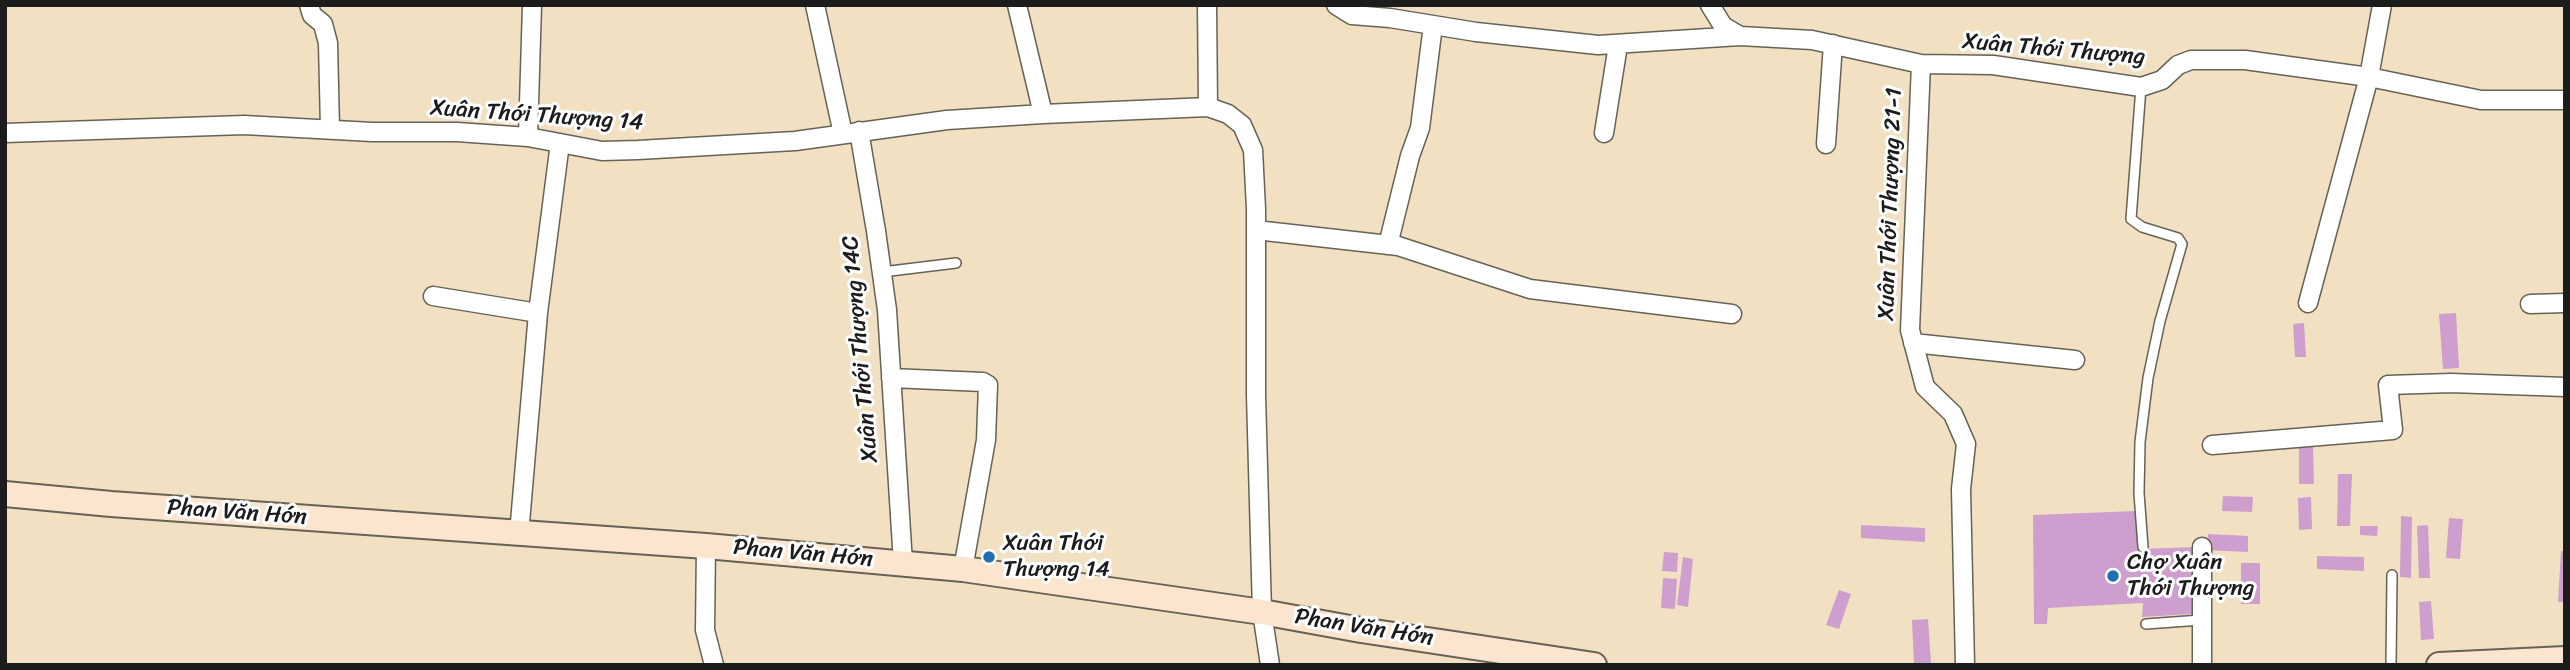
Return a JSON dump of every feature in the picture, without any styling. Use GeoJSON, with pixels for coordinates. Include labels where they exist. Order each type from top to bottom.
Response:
{"type":"FeatureCollection","features":[{"type":"Feature","properties":{"kind":"main road","name":"Phan Văn Hớn"},"geometry":{"type":"LineString","coordinates":[[5,494],[706,546],[963,569],[1262,612],[1588,664]]}},
{"type":"Feature","properties":{"kind":"main road"},"geometry":{"type":"LineString","coordinates":[[2440,665],[2565,659]]}},
{"type":"Feature","properties":{"kind":"street"},"geometry":{"type":"LineString","coordinates":[[309,5],[312,15],[323,24],[328,43],[330,129]]}},
{"type":"Feature","properties":{"kind":"street"},"geometry":{"type":"LineString","coordinates":[[528,137],[531,5]]}},
{"type":"Feature","properties":{"kind":"street","name":"Xuân Thới Thượng 14C"},"geometry":{"type":"LineString","coordinates":[[815,5],[851,133],[887,310],[903,563]]}},
{"type":"Feature","properties":{"kind":"street"},"geometry":{"type":"LineString","coordinates":[[1017,5],[1043,114]]}},
{"type":"Feature","properties":{"kind":"street"},"geometry":{"type":"LineString","coordinates":[[1206,5],[1208,107]]}},
{"type":"Feature","properties":{"kind":"street","name":"Xuân Thới Thượng"},"geometry":{"type":"LineString","coordinates":[[1336,5],[1352,15],[1584,44],[1618,45],[1740,36],[1812,40],[1921,64],[1993,65],[2141,87],[2162,80],[2178,65],[2199,59],[2245,60],[2369,77],[2481,100],[2565,100]]}},
{"type":"Feature","properties":{"kind":"street"},"geometry":{"type":"LineString","coordinates":[[1710,5],[1723,26],[1740,36]]}},
{"type":"Feature","properties":{"kind":"street"},"geometry":{"type":"LineString","coordinates":[[2308,303],[2369,77],[2382,5]]}},
{"type":"Feature","properties":{"kind":"street"},"geometry":{"type":"LineString","coordinates":[[1388,245],[1410,156],[1420,128],[1433,26]]}},
{"type":"Feature","properties":{"kind":"street"},"geometry":{"type":"LineString","coordinates":[[1826,144],[1833,44]]}},
{"type":"Feature","properties":{"kind":"street"},"geometry":{"type":"LineString","coordinates":[[1605,133],[1618,45]]}},
{"type":"Feature","properties":{"kind":"street","name":"Xuân Thới Thượng 21-1"},"geometry":{"type":"LineString","coordinates":[[1921,64],[1910,330],[1925,387],[1953,414],[1966,444],[1961,489],[1965,665]]}},
{"type":"Feature","properties":{"kind":"street","name":"Xuân Thới Thượng 14"},"geometry":{"type":"LineString","coordinates":[[5,133],[244,125],[528,137],[602,151],[795,141],[947,120],[1043,114],[1208,107],[1235,118],[1242,125],[1253,150],[1262,612],[1270,665]]}},
{"type":"Feature","properties":{"kind":"street"},"geometry":{"type":"LineString","coordinates":[[519,534],[538,313],[560,143]]}},
{"type":"Feature","properties":{"kind":"street"},"geometry":{"type":"LineString","coordinates":[[1256,230],[1398,246],[1530,289],[1732,314]]}},
{"type":"Feature","properties":{"kind":"street"},"geometry":{"type":"LineString","coordinates":[[433,296],[538,313]]}},
{"type":"Feature","properties":{"kind":"street"},"geometry":{"type":"LineString","coordinates":[[2530,304],[2565,303]]}},
{"type":"Feature","properties":{"kind":"street"},"geometry":{"type":"LineString","coordinates":[[1913,343],[2075,360]]}},
{"type":"Feature","properties":{"kind":"street"},"geometry":{"type":"LineString","coordinates":[[891,378],[988,384],[986,440],[963,569]]}},
{"type":"Feature","properties":{"kind":"street"},"geometry":{"type":"LineString","coordinates":[[2212,445],[2393,430],[2388,385],[2451,383],[2565,387]]}},
{"type":"Feature","properties":{"kind":"street"},"geometry":{"type":"LineString","coordinates":[[706,546],[705,631],[714,665]]}},
{"type":"Feature","properties":{"kind":"street"},"geometry":{"type":"LineString","coordinates":[[2202,547],[2202,665]]}},
{"type":"Feature","properties":{"kind":"lane"},"geometry":{"type":"LineString","coordinates":[[2141,87],[2132,219],[2142,227],[2178,238],[2182,244],[2150,367],[2140,442],[2139,493],[2143,547]]}},
{"type":"Feature","properties":{"kind":"lane"},"geometry":{"type":"LineString","coordinates":[[881,272],[956,263]]}},
{"type":"Feature","properties":{"kind":"lane"},"geometry":{"type":"LineString","coordinates":[[2391,665],[2392,575]]}},
{"type":"Feature","properties":{"kind":"lane"},"geometry":{"type":"LineString","coordinates":[[2146,624],[2201,620]]}},
{"type":"Feature","properties":{"kind":"building"},"geometry":{"type":"Polygon","coordinates":[[[2456,313],[2459,368],[2443,369],[2439,314],[2456,313]]]}},
{"type":"Feature","properties":{"kind":"building"},"geometry":{"type":"Polygon","coordinates":[[[2304,323],[2306,357],[2295,357],[2293,324],[2304,323]]]}},
{"type":"Feature","properties":{"kind":"building"},"geometry":{"type":"Polygon","coordinates":[[[2299,443],[2313,443],[2314,484],[2299,484],[2299,443]]]}},
{"type":"Feature","properties":{"kind":"building"},"geometry":{"type":"Polygon","coordinates":[[[2338,474],[2352,474],[2350,526],[2337,526],[2338,474]]]}},
{"type":"Feature","properties":{"kind":"building"},"geometry":{"type":"Polygon","coordinates":[[[2223,496],[2253,497],[2252,512],[2222,511],[2223,496]]]}},
{"type":"Feature","properties":{"kind":"building"},"geometry":{"type":"Polygon","coordinates":[[[2311,497],[2312,529],[2299,530],[2298,498],[2311,497]]]}},
{"type":"Feature","properties":{"kind":"building","name":"Chợ Xuân Thới Thượng"},"geometry":{"type":"Polygon","coordinates":[[[2136,511],[2140,549],[2194,547],[2192,614],[2142,617],[2143,603],[2048,608],[2047,624],[2034,624],[2033,515],[2136,511]]]}},
{"type":"Feature","properties":{"kind":"building"},"geometry":{"type":"Polygon","coordinates":[[[2401,516],[2412,517],[2411,578],[2400,577],[2401,516]]]}},
{"type":"Feature","properties":{"kind":"building"},"geometry":{"type":"Polygon","coordinates":[[[2449,518],[2463,519],[2460,559],[2446,558],[2449,518]]]}},
{"type":"Feature","properties":{"kind":"building"},"geometry":{"type":"Polygon","coordinates":[[[1861,525],[1925,528],[1925,542],[1861,538],[1861,525]]]}},
{"type":"Feature","properties":{"kind":"building"},"geometry":{"type":"Polygon","coordinates":[[[2428,525],[2430,578],[2419,578],[2417,526],[2428,525]]]}},
{"type":"Feature","properties":{"kind":"building"},"geometry":{"type":"Polygon","coordinates":[[[2360,526],[2378,526],[2377,536],[2360,535],[2360,526]]]}},
{"type":"Feature","properties":{"kind":"building"},"geometry":{"type":"Polygon","coordinates":[[[2208,534],[2248,536],[2248,552],[2207,550],[2208,534]]]}},
{"type":"Feature","properties":{"kind":"building"},"geometry":{"type":"Polygon","coordinates":[[[2561,551],[2565,551],[2565,602],[2558,602],[2561,551]]]}},
{"type":"Feature","properties":{"kind":"building"},"geometry":{"type":"Polygon","coordinates":[[[1664,552],[1678,553],[1677,572],[1662,571],[1664,552]]]}},
{"type":"Feature","properties":{"kind":"building"},"geometry":{"type":"Polygon","coordinates":[[[2317,556],[2364,557],[2364,571],[2317,569],[2317,556]]]}},
{"type":"Feature","properties":{"kind":"building"},"geometry":{"type":"Polygon","coordinates":[[[1683,557],[1693,559],[1688,607],[1677,605],[1683,557]]]}},
{"type":"Feature","properties":{"kind":"building"},"geometry":{"type":"Polygon","coordinates":[[[2241,563],[2260,563],[2260,604],[2241,604],[2241,563]]]}},
{"type":"Feature","properties":{"kind":"building"},"geometry":{"type":"Polygon","coordinates":[[[1663,578],[1677,579],[1675,609],[1661,608],[1663,578]]]}},
{"type":"Feature","properties":{"kind":"building"},"geometry":{"type":"Polygon","coordinates":[[[1839,590],[1851,594],[1839,629],[1826,625],[1839,590]]]}},
{"type":"Feature","properties":{"kind":"building"},"geometry":{"type":"Polygon","coordinates":[[[2431,601],[2434,639],[2421,640],[2419,602],[2431,601]]]}},
{"type":"Feature","properties":{"kind":"building"},"geometry":{"type":"Polygon","coordinates":[[[1928,619],[1931,663],[1914,664],[1912,620],[1928,619]]]}},
{"type":"Feature","properties":{"kind":"place","name":"Xuân Thới Thượng 14"},"geometry":{"type":"Point","coordinates":[989,557]}},
{"type":"Feature","properties":{"kind":"place","name":"Chợ Xuân Thới Thượng"},"geometry":{"type":"Point","coordinates":[2113,576]}}]}
